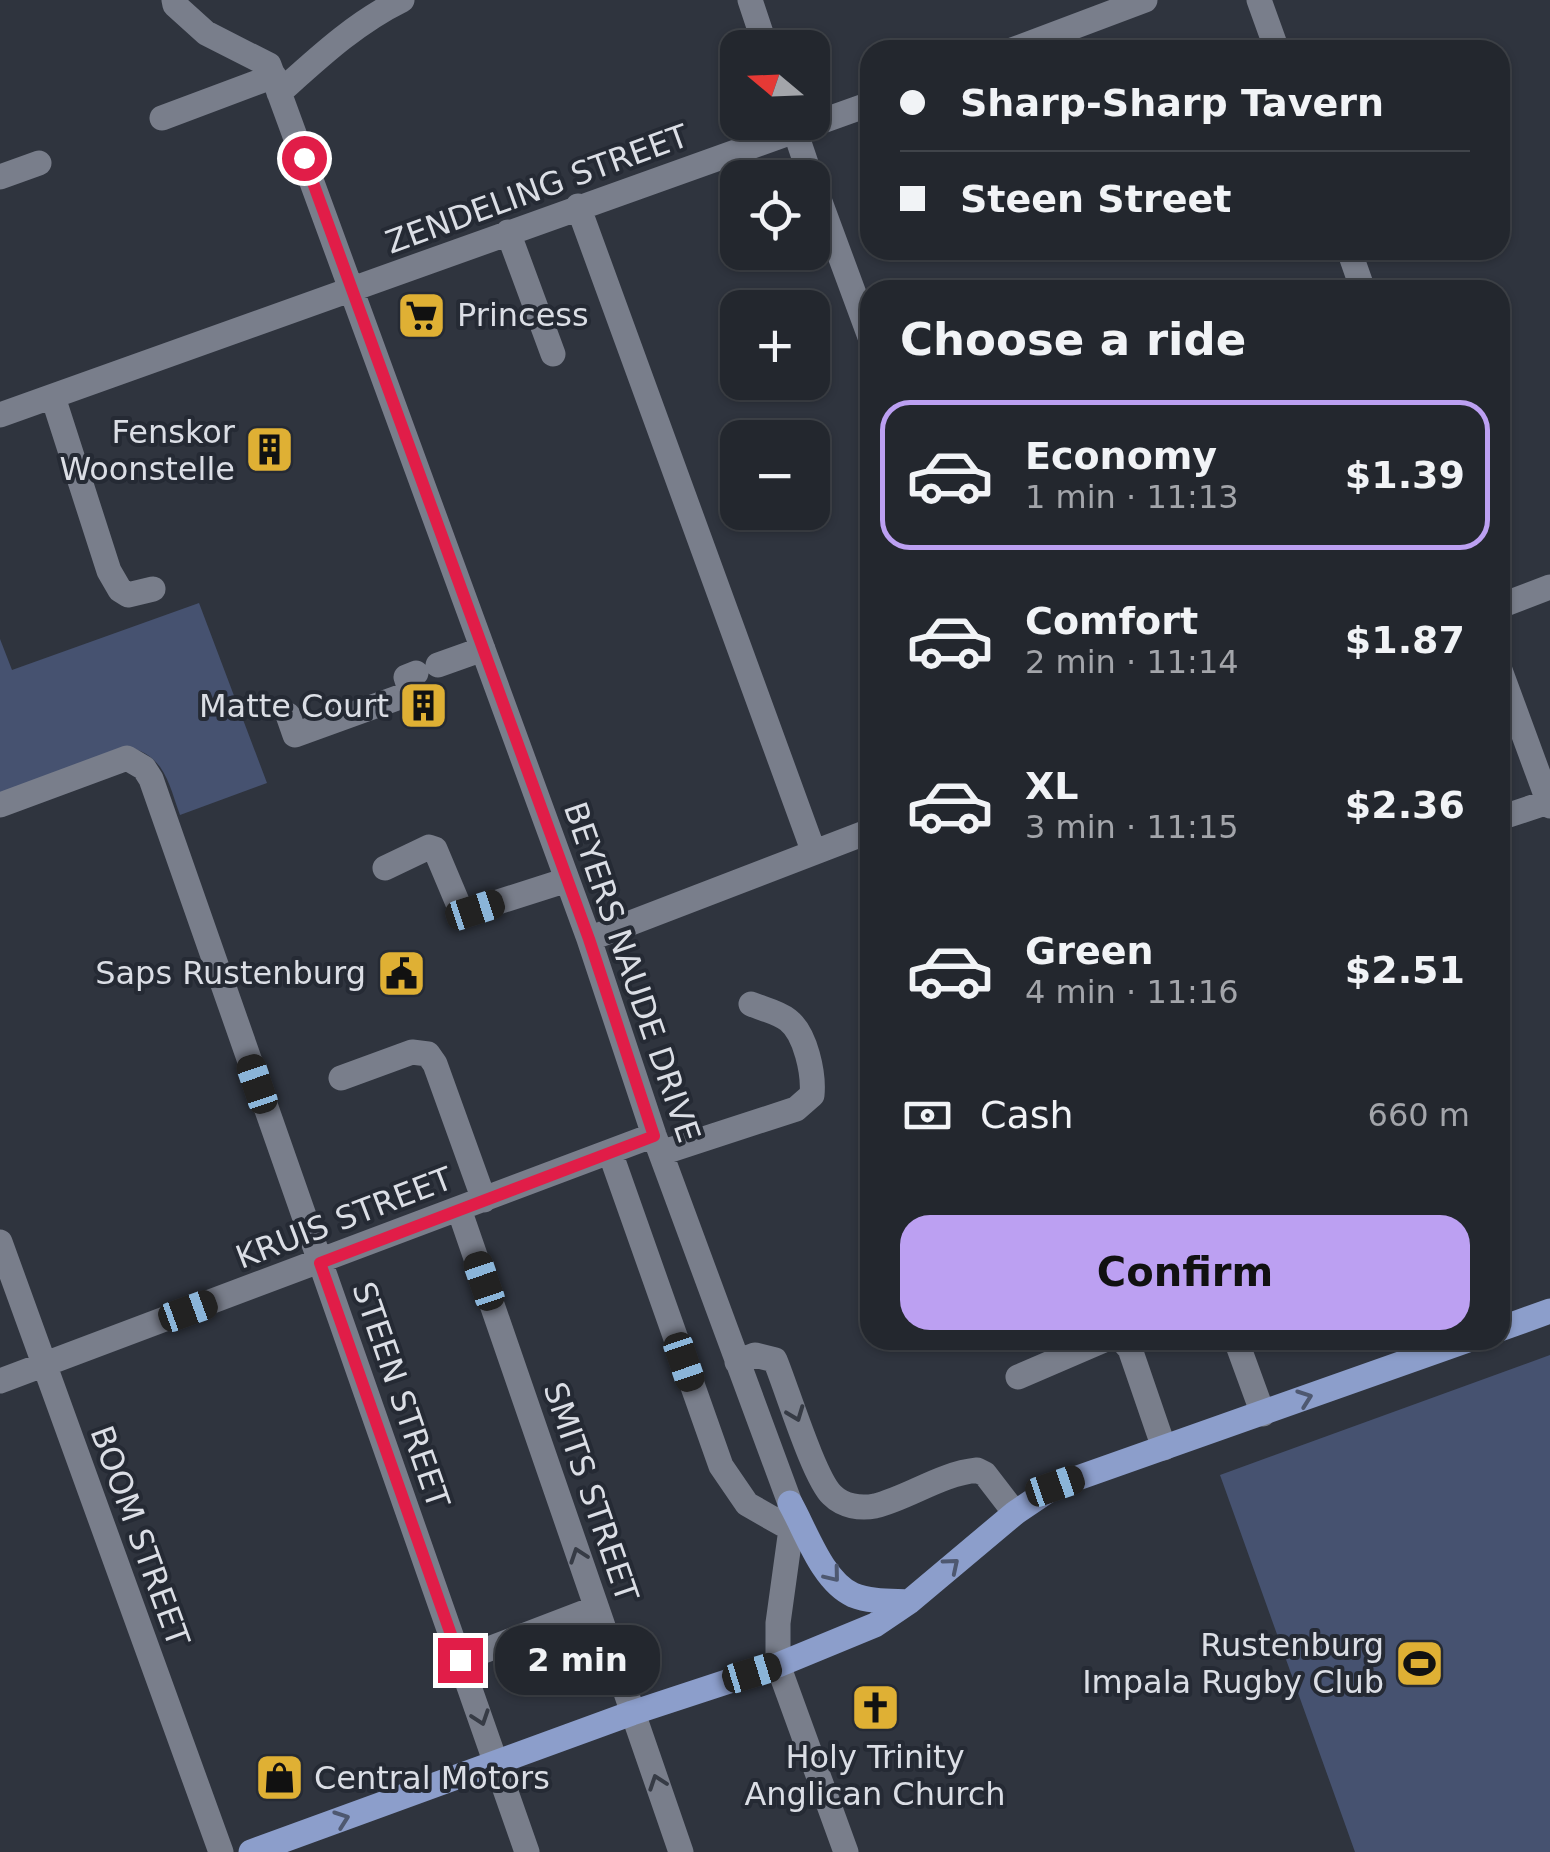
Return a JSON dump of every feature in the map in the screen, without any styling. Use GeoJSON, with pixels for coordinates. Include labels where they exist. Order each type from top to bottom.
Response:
{"type":"FeatureCollection","features":[{"type":"Feature","properties":{"kind":"main road"},"geometry":{"type":"LineString","coordinates":[[1510,1324],[1550,1310]]}},
{"type":"Feature","properties":{"kind":"main road"},"geometry":{"type":"LineString","coordinates":[[251,1852],[632,1713],[778,1665],[875,1625],[909,1602],[1015,1513],[1055,1486],[1440,1350]]}},
{"type":"Feature","properties":{"kind":"main road"},"geometry":{"type":"LineString","coordinates":[[790,1502],[837,1584],[851,1594],[872,1600],[909,1602]]}},
{"type":"Feature","properties":{"kind":"street"},"geometry":{"type":"LineString","coordinates":[[174,0],[206,33],[274,78]]}},
{"type":"Feature","properties":{"kind":"street"},"geometry":{"type":"LineString","coordinates":[[162,118],[274,78],[336,42],[376,12],[402,0]]}},
{"type":"Feature","properties":{"kind":"street"},"geometry":{"type":"LineString","coordinates":[[750,0],[760,30]]}},
{"type":"Feature","properties":{"kind":"street"},"geometry":{"type":"LineString","coordinates":[[1039,40],[1145,0]]}},
{"type":"Feature","properties":{"kind":"street"},"geometry":{"type":"LineString","coordinates":[[1260,0],[1274,40]]}},
{"type":"Feature","properties":{"kind":"street","name":"BEYERS NAUDE DRIVE"},"geometry":{"type":"LineString","coordinates":[[274,78],[568,880],[657,1144],[790,1502],[791,1529],[778,1623],[778,1665],[846,1852]]}},
{"type":"Feature","properties":{"kind":"street","name":"ZENDELING STREET"},"geometry":{"type":"LineString","coordinates":[[830,116],[860,107]]}},
{"type":"Feature","properties":{"kind":"street","name":"ZENDELING STREET"},"geometry":{"type":"LineString","coordinates":[[0,415],[758,140]]}},
{"type":"Feature","properties":{"kind":"street"},"geometry":{"type":"LineString","coordinates":[[0,177],[39,163]]}},
{"type":"Feature","properties":{"kind":"street"},"geometry":{"type":"LineString","coordinates":[[578,206],[813,850]]}},
{"type":"Feature","properties":{"kind":"street"},"geometry":{"type":"LineString","coordinates":[[830,228],[860,310]]}},
{"type":"Feature","properties":{"kind":"street"},"geometry":{"type":"LineString","coordinates":[[508,232],[554,354]]}},
{"type":"Feature","properties":{"kind":"street"},"geometry":{"type":"LineString","coordinates":[[53,398],[109,571],[120,590],[128,595],[153,589]]}},
{"type":"Feature","properties":{"kind":"street"},"geometry":{"type":"LineString","coordinates":[[1510,602],[1550,587]]}},
{"type":"Feature","properties":{"kind":"street"},"geometry":{"type":"LineString","coordinates":[[288,714],[295,735],[411,693],[406,677],[483,649]]}},
{"type":"Feature","properties":{"kind":"street"},"geometry":{"type":"LineString","coordinates":[[1510,815],[1549,804],[1512,741]]}},
{"type":"Feature","properties":{"kind":"street","name":"STEEN STREET"},"geometry":{"type":"LineString","coordinates":[[0,805],[127,758],[136,761],[151,779],[526,1852]]}},
{"type":"Feature","properties":{"kind":"street"},"geometry":{"type":"LineString","coordinates":[[589,939],[860,834]]}},
{"type":"Feature","properties":{"kind":"street"},"geometry":{"type":"LineString","coordinates":[[384,868],[429,847],[435,849],[453,894],[467,912],[568,880]]}},
{"type":"Feature","properties":{"kind":"street","name":"KRUIS STREET"},"geometry":{"type":"LineString","coordinates":[[0,1381],[610,1152],[796,1109],[812,1095],[810,1066],[796,1028],[778,1014],[752,1004]]}},
{"type":"Feature","properties":{"kind":"street","name":"SMITS STREET"},"geometry":{"type":"LineString","coordinates":[[341,1078],[412,1052],[428,1054],[435,1064],[472,1204],[596,1608],[681,1852]]}},
{"type":"Feature","properties":{"kind":"street"},"geometry":{"type":"LineString","coordinates":[[610,1152],[721,1466],[747,1504],[791,1529]]}},
{"type":"Feature","properties":{"kind":"street","name":"BOOM STREET"},"geometry":{"type":"LineString","coordinates":[[1,1249],[221,1852]]}},
{"type":"Feature","properties":{"kind":"street"},"geometry":{"type":"LineString","coordinates":[[1018,1378],[1081,1350]]}},
{"type":"Feature","properties":{"kind":"street"},"geometry":{"type":"LineString","coordinates":[[1130,1350],[1164,1448]]}},
{"type":"Feature","properties":{"kind":"street"},"geometry":{"type":"LineString","coordinates":[[1240,1350],[1263,1414]]}},
{"type":"Feature","properties":{"kind":"street"},"geometry":{"type":"LineString","coordinates":[[738,1362],[755,1355],[775,1360],[818,1473],[830,1494],[843,1504],[875,1506],[936,1481],[977,1470],[1015,1513]]}},
{"type":"Feature","properties":{"kind":"street"},"geometry":{"type":"LineString","coordinates":[[460,1660],[596,1608]]}},
{"type":"Feature","properties":{"kind":"shaded area"},"geometry":{"type":"Polygon","coordinates":[[[199,603],[267,783],[180,815],[158,764],[128,747],[0,793],[0,639],[12,670],[199,603]]]}},
{"type":"Feature","properties":{"kind":"shaded area","name":"Rustenburg Impala Rugby Club"},"geometry":{"type":"Polygon","coordinates":[[[1550,1355],[1550,1852],[1355,1852],[1220,1475],[1550,1355]]]}},
{"type":"Feature","properties":{"kind":"place","name":"Princess"},"geometry":{"type":"Point","coordinates":[422,315]}},
{"type":"Feature","properties":{"kind":"place","name":"Fenskor Woonstelle"},"geometry":{"type":"Point","coordinates":[270,450]}},
{"type":"Feature","properties":{"kind":"place","name":"Matte Court"},"geometry":{"type":"Point","coordinates":[424,706]}},
{"type":"Feature","properties":{"kind":"place","name":"Saps Rustenburg"},"geometry":{"type":"Point","coordinates":[401,973]}},
{"type":"Feature","properties":{"kind":"place","name":"Rustenburg Impala Rugby Club"},"geometry":{"type":"Point","coordinates":[1419,1663]}},
{"type":"Feature","properties":{"kind":"place","name":"Holy Trinity Anglican Church"},"geometry":{"type":"Point","coordinates":[875,1707]}},
{"type":"Feature","properties":{"kind":"place","name":"Central Motors"},"geometry":{"type":"Point","coordinates":[279,1778]}},
{"type":"Feature","properties":{"kind":"route"},"geometry":{"type":"LineString","coordinates":[[304,158],[589,939],[654,1136],[320,1263],[460,1660]]}}]}
